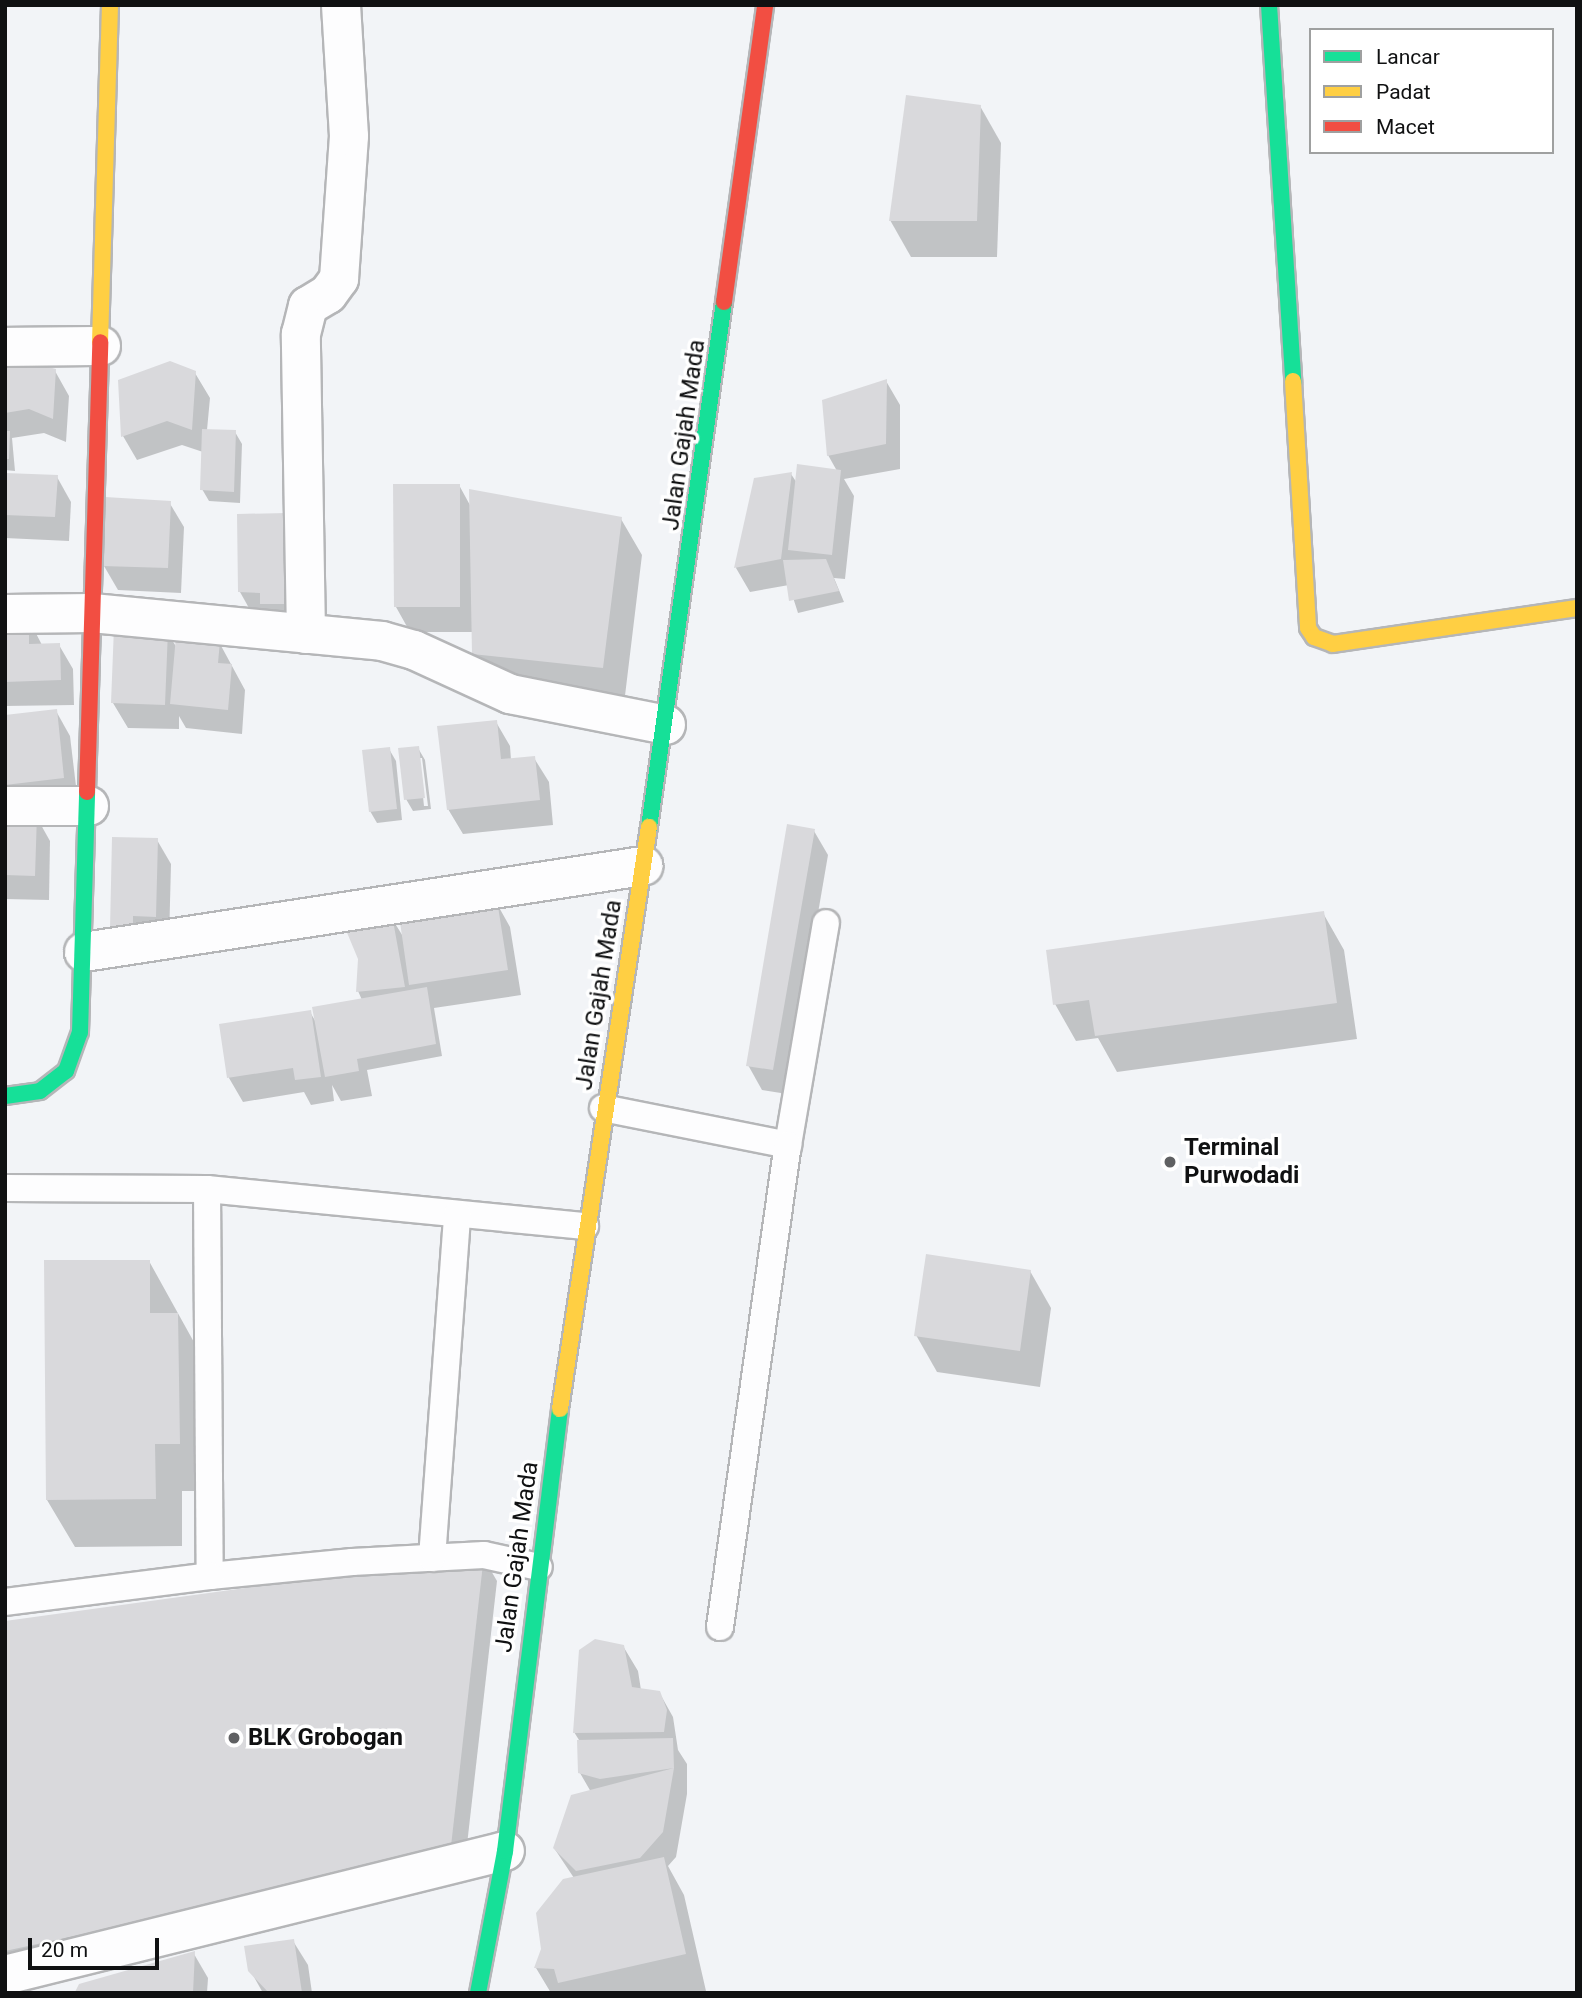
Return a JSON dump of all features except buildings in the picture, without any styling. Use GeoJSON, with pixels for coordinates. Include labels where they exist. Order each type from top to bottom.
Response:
{"type":"FeatureCollection","features":[{"type":"Feature","properties":{"kind":"street"},"geometry":{"type":"LineString","coordinates":[[5,1096],[40,1091],[66,1071],[80,1032],[85,951],[110,5]]}},
{"type":"Feature","properties":{"kind":"street"},"geometry":{"type":"LineString","coordinates":[[306,634],[301,334],[308,306],[328,294],[339,279],[349,136],[341,5]]}},
{"type":"Feature","properties":{"kind":"street","name":"Jalan Gajah Mada"},"geometry":{"type":"LineString","coordinates":[[478,1993],[505,1851],[539,1567],[585,1226],[666,725],[765,5]]}},
{"type":"Feature","properties":{"kind":"street"},"geometry":{"type":"LineString","coordinates":[[1269,5],[1308,628],[1314,636],[1333,644],[1577,608]]}},
{"type":"Feature","properties":{"kind":"street"},"geometry":{"type":"LineString","coordinates":[[5,347],[101,346]]}},
{"type":"Feature","properties":{"kind":"street"},"geometry":{"type":"LineString","coordinates":[[5,614],[92,613],[382,641],[414,650],[510,694],[666,725]]}},
{"type":"Feature","properties":{"kind":"street"},"geometry":{"type":"LineString","coordinates":[[5,806],[89,806]]}},
{"type":"Feature","properties":{"kind":"street"},"geometry":{"type":"LineString","coordinates":[[85,951],[643,866]]}},
{"type":"Feature","properties":{"kind":"street"},"geometry":{"type":"LineString","coordinates":[[5,1975],[505,1851]]}},
{"type":"Feature","properties":{"kind":"lane"},"geometry":{"type":"LineString","coordinates":[[720,1627],[788,1145],[826,923]]}},
{"type":"Feature","properties":{"kind":"lane"},"geometry":{"type":"LineString","coordinates":[[603,1108],[788,1145]]}},
{"type":"Feature","properties":{"kind":"lane"},"geometry":{"type":"LineString","coordinates":[[5,1188],[206,1189],[585,1226]]}},
{"type":"Feature","properties":{"kind":"lane"},"geometry":{"type":"LineString","coordinates":[[206,1189],[210,1576]]}},
{"type":"Feature","properties":{"kind":"lane"},"geometry":{"type":"LineString","coordinates":[[432,1558],[457,1214]]}},
{"type":"Feature","properties":{"kind":"lane"},"geometry":{"type":"LineString","coordinates":[[5,1602],[210,1576],[432,1558],[484,1555],[539,1567]]}},
{"type":"Feature","properties":{"kind":"traffic: fast"},"geometry":{"type":"LineString","coordinates":[[1269,5],[1293,381]]}},
{"type":"Feature","properties":{"kind":"traffic: fast"},"geometry":{"type":"LineString","coordinates":[[649,827],[724,302]]}},
{"type":"Feature","properties":{"kind":"traffic: fast"},"geometry":{"type":"LineString","coordinates":[[5,1096],[40,1091],[66,1071],[80,1032],[87,792]]}},
{"type":"Feature","properties":{"kind":"traffic: fast"},"geometry":{"type":"LineString","coordinates":[[478,1993],[505,1851],[560,1409]]}},
{"type":"Feature","properties":{"kind":"traffic: slow"},"geometry":{"type":"LineString","coordinates":[[100,342],[110,5]]}},
{"type":"Feature","properties":{"kind":"traffic: slow"},"geometry":{"type":"LineString","coordinates":[[1293,381],[1308,628],[1314,637],[1333,644],[1577,608]]}},
{"type":"Feature","properties":{"kind":"traffic: slow"},"geometry":{"type":"LineString","coordinates":[[560,1409],[649,827]]}},
{"type":"Feature","properties":{"kind":"traffic: jam"},"geometry":{"type":"LineString","coordinates":[[724,302],[765,5]]}},
{"type":"Feature","properties":{"kind":"traffic: jam"},"geometry":{"type":"LineString","coordinates":[[87,792],[100,342]]}},
{"type":"Feature","properties":{"kind":"place","name":"Terminal Purwodadi"},"geometry":{"type":"Point","coordinates":[1170,1162]}},
{"type":"Feature","properties":{"kind":"place","name":"BLK Grobogan"},"geometry":{"type":"Point","coordinates":[234,1738]}}]}
